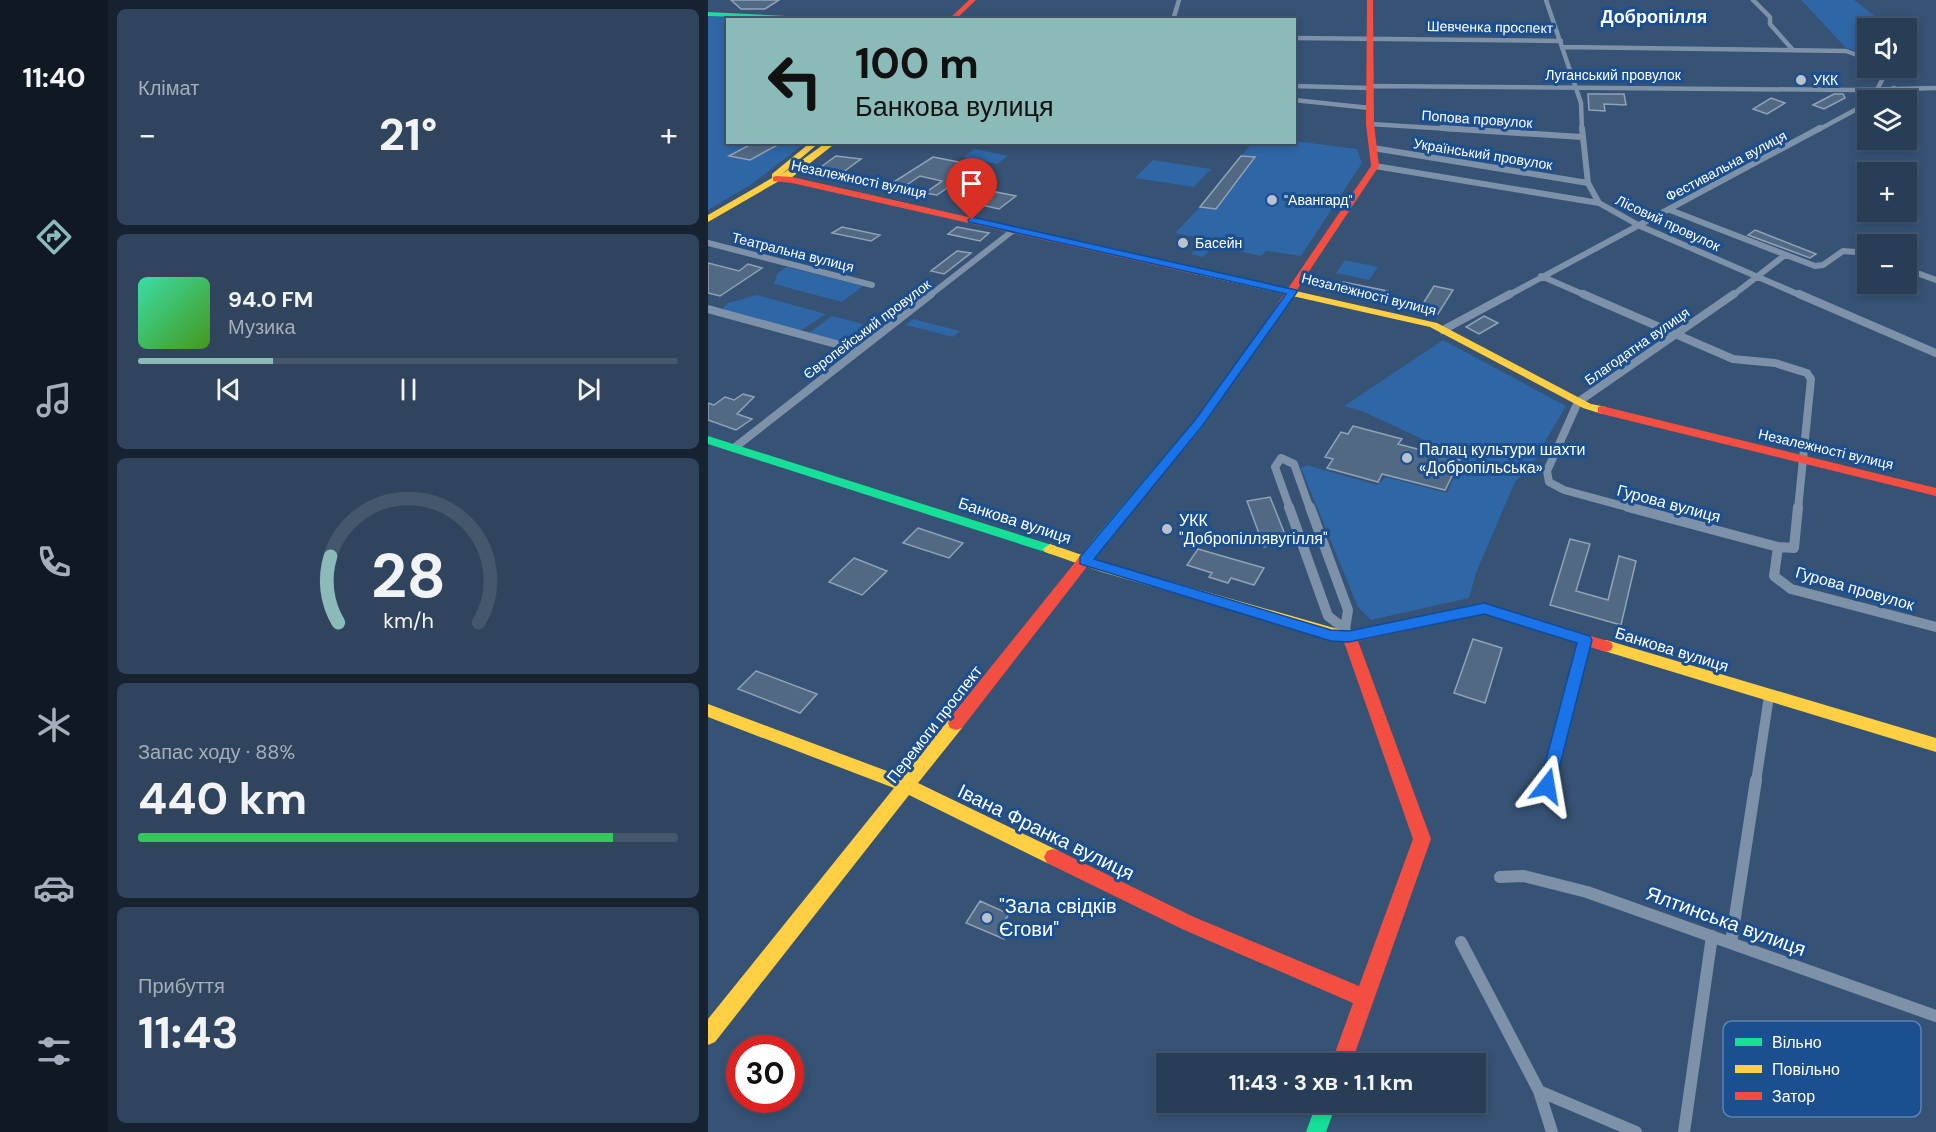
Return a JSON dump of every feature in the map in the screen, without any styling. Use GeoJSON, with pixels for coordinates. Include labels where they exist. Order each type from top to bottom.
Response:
{"type":"FeatureCollection","features":[{"type":"Feature","properties":{"kind":"street"},"geometry":{"type":"LineString","coordinates":[[953,18],[973,0]]}},
{"type":"Feature","properties":{"kind":"street"},"geometry":{"type":"LineString","coordinates":[[1172,18],[1179,0]]}},
{"type":"Feature","properties":{"kind":"street"},"geometry":{"type":"LineString","coordinates":[[1292,292],[1375,165],[1370,124],[1370,0]]}},
{"type":"Feature","properties":{"kind":"street"},"geometry":{"type":"LineString","coordinates":[[1546,0],[1581,103],[1582,137],[1588,183],[1599,203]]}},
{"type":"Feature","properties":{"kind":"street"},"geometry":{"type":"LineString","coordinates":[[1754,0],[1770,17],[1770,24],[1788,41],[1793,50]]}},
{"type":"Feature","properties":{"kind":"street"},"geometry":{"type":"LineString","coordinates":[[708,14],[787,18]]}},
{"type":"Feature","properties":{"kind":"street","name":"Шевченка проспект"},"geometry":{"type":"LineString","coordinates":[[1296,36],[1846,51],[1857,55]]}},
{"type":"Feature","properties":{"kind":"street"},"geometry":{"type":"LineString","coordinates":[[1878,88],[1883,78]]}},
{"type":"Feature","properties":{"kind":"street","name":"Луганський провулок"},"geometry":{"type":"LineString","coordinates":[[1296,86],[1576,86],[1856,90]]}},
{"type":"Feature","properties":{"kind":"street"},"geometry":{"type":"LineString","coordinates":[[1890,90],[1896,87]]}},
{"type":"Feature","properties":{"kind":"street"},"geometry":{"type":"LineString","coordinates":[[1857,94],[1856,90],[1878,88],[1936,88]]}},
{"type":"Feature","properties":{"kind":"street"},"geometry":{"type":"LineString","coordinates":[[1296,100],[1370,108]]}},
{"type":"Feature","properties":{"kind":"street","name":"Фестивальна вулиця"},"geometry":{"type":"LineString","coordinates":[[1443,330],[1638,223],[1670,210],[1857,109]]}},
{"type":"Feature","properties":{"kind":"street","name":"Попова провулок"},"geometry":{"type":"LineString","coordinates":[[1370,124],[1582,137]]}},
{"type":"Feature","properties":{"kind":"street"},"geometry":{"type":"LineString","coordinates":[[776,179],[775,174],[813,144]]}},
{"type":"Feature","properties":{"kind":"street"},"geometry":{"type":"LineString","coordinates":[[708,219],[776,179],[788,176],[830,144]]}},
{"type":"Feature","properties":{"kind":"street","name":"Український провулок"},"geometry":{"type":"LineString","coordinates":[[1373,148],[1588,183]]}},
{"type":"Feature","properties":{"kind":"street","name":"Лісовий провулок"},"geometry":{"type":"LineString","coordinates":[[1375,165],[1599,203],[1759,277],[1936,353]]}},
{"type":"Feature","properties":{"kind":"street","name":"Незалежності вулиця"},"geometry":{"type":"LineString","coordinates":[[776,179],[792,180],[1014,229],[1433,325],[1578,402],[1600,411],[1936,492]]}},
{"type":"Feature","properties":{"kind":"street"},"geometry":{"type":"LineString","coordinates":[[1670,210],[1815,266],[1822,265],[1843,251],[1857,252]]}},
{"type":"Feature","properties":{"kind":"street","name":"Європейський провулок"},"geometry":{"type":"LineString","coordinates":[[734,448],[1014,229]]}},
{"type":"Feature","properties":{"kind":"street","name":"Театральна вулиця"},"geometry":{"type":"LineString","coordinates":[[708,243],[872,285]]}},
{"type":"Feature","properties":{"kind":"street","name":"Благодатна вулиця"},"geometry":{"type":"LineString","coordinates":[[1552,486],[1547,471],[1578,402],[1759,277],[1785,255]]}},
{"type":"Feature","properties":{"kind":"street"},"geometry":{"type":"LineString","coordinates":[[1917,272],[1936,280]]}},
{"type":"Feature","properties":{"kind":"street"},"geometry":{"type":"LineString","coordinates":[[1541,276],[1673,335]]}},
{"type":"Feature","properties":{"kind":"street","name":"Перемоги проспект"},"geometry":{"type":"LineString","coordinates":[[708,1035],[1085,561],[1189,435],[1292,292]]}},
{"type":"Feature","properties":{"kind":"street"},"geometry":{"type":"LineString","coordinates":[[708,309],[858,350]]}},
{"type":"Feature","properties":{"kind":"street","name":"Гурова провулок"},"geometry":{"type":"LineString","coordinates":[[1673,335],[1733,359],[1774,363],[1807,373],[1811,379],[1794,548],[1778,547],[1774,576],[1791,589],[1936,627]]}},
{"type":"Feature","properties":{"kind":"street","name":"Банкова вулиця"},"geometry":{"type":"LineString","coordinates":[[708,440],[1085,561],[1331,635],[1484,609],[1936,745]]}},
{"type":"Feature","properties":{"kind":"street"},"geometry":{"type":"LineString","coordinates":[[1345,1053],[1422,839],[1347,633],[1348,610],[1294,464],[1281,458],[1275,467],[1328,616],[1347,633]]}},
{"type":"Feature","properties":{"kind":"street","name":"Гурова вулиця"},"geometry":{"type":"LineString","coordinates":[[1552,486],[1778,547]]}},
{"type":"Feature","properties":{"kind":"street"},"geometry":{"type":"LineString","coordinates":[[1547,786],[1585,640]]}},
{"type":"Feature","properties":{"kind":"street"},"geometry":{"type":"LineString","coordinates":[[1731,943],[1769,696]]}},
{"type":"Feature","properties":{"kind":"street","name":"Івана Франка вулиця"},"geometry":{"type":"LineString","coordinates":[[708,710],[906,785],[1188,923],[1364,998]]}},
{"type":"Feature","properties":{"kind":"street","name":"Ялтинська вулиця"},"geometry":{"type":"LineString","coordinates":[[1500,877],[1524,876],[1587,892],[1936,1016]]}},
{"type":"Feature","properties":{"kind":"street"},"geometry":{"type":"LineString","coordinates":[[1684,1132],[1712,936]]}},
{"type":"Feature","properties":{"kind":"street"},"geometry":{"type":"LineString","coordinates":[[1461,942],[1539,1091],[1552,1132]]}},
{"type":"Feature","properties":{"kind":"street"},"geometry":{"type":"LineString","coordinates":[[1539,1091],[1636,1132]]}},
{"type":"Feature","properties":{"kind":"street"},"geometry":{"type":"LineString","coordinates":[[1316,1132],[1323,1113]]}},
{"type":"Feature","properties":{"kind":"shaded area"},"geometry":{"type":"Polygon","coordinates":[[[1801,0],[1854,0],[1877,18],[1857,18],[1857,51],[1846,48],[1801,0]]]}},
{"type":"Feature","properties":{"kind":"shaded area"},"geometry":{"type":"Polygon","coordinates":[[[708,14],[754,18],[726,18],[726,144],[804,144],[752,184],[708,210],[708,14]]]}},
{"type":"Feature","properties":{"kind":"shaded area","name":"\"Авангард\""},"geometry":{"type":"Polygon","coordinates":[[[1296,141],[1357,149],[1362,163],[1301,256],[1266,251],[1261,256],[1214,246],[1203,257],[1191,254],[1206,239],[1175,233],[1200,207],[1251,144],[1296,144],[1296,141]]]}},
{"type":"Feature","properties":{"kind":"shaded area"},"geometry":{"type":"Polygon","coordinates":[[[975,149],[1008,156],[997,164],[963,157],[975,149]]]}},
{"type":"Feature","properties":{"kind":"shaded area"},"geometry":{"type":"Polygon","coordinates":[[[1153,160],[1211,169],[1194,187],[1135,178],[1153,160]]]}},
{"type":"Feature","properties":{"kind":"shaded area"},"geometry":{"type":"Polygon","coordinates":[[[1345,260],[1378,267],[1369,280],[1336,273],[1345,260]]]}},
{"type":"Feature","properties":{"kind":"shaded area"},"geometry":{"type":"Polygon","coordinates":[[[786,267],[863,286],[842,302],[774,284],[777,274],[786,267]]]}},
{"type":"Feature","properties":{"kind":"shaded area"},"geometry":{"type":"Polygon","coordinates":[[[757,295],[826,314],[800,331],[721,310],[728,303],[757,295]]]}},
{"type":"Feature","properties":{"kind":"shaded area"},"geometry":{"type":"Polygon","coordinates":[[[832,316],[874,327],[851,345],[809,333],[832,316]]]}},
{"type":"Feature","properties":{"kind":"shaded area"},"geometry":{"type":"Polygon","coordinates":[[[913,319],[960,331],[953,337],[906,325],[913,319]]]}},
{"type":"Feature","properties":{"kind":"shaded area"},"geometry":{"type":"Polygon","coordinates":[[[1443,340],[1566,406],[1532,464],[1515,482],[1476,573],[1469,598],[1371,620],[1358,607],[1301,468],[1307,465],[1377,485],[1386,477],[1447,493],[1463,458],[1364,412],[1344,406],[1443,340]]]}},
{"type":"Feature","properties":{"kind":"building"},"geometry":{"type":"Polygon","coordinates":[[[731,0],[779,0],[765,9],[741,9],[731,0]]]}},
{"type":"Feature","properties":{"kind":"building"},"geometry":{"type":"Polygon","coordinates":[[[1588,94],[1624,94],[1626,105],[1604,104],[1605,111],[1589,110],[1588,94]]]}},
{"type":"Feature","properties":{"kind":"building"},"geometry":{"type":"Polygon","coordinates":[[[1834,94],[1843,94],[1845,98],[1824,109],[1813,105],[1834,94]]]}},
{"type":"Feature","properties":{"kind":"building"},"geometry":{"type":"Polygon","coordinates":[[[1771,98],[1785,103],[1767,114],[1753,109],[1771,98]]]}},
{"type":"Feature","properties":{"kind":"building"},"geometry":{"type":"Polygon","coordinates":[[[751,144],[779,144],[750,160],[729,156],[751,144]]]}},
{"type":"Feature","properties":{"kind":"building"},"geometry":{"type":"Polygon","coordinates":[[[836,156],[861,159],[839,175],[814,172],[836,156]]]}},
{"type":"Feature","properties":{"kind":"building"},"geometry":{"type":"Polygon","coordinates":[[[1241,156],[1255,157],[1216,209],[1200,207],[1241,156]]]}},
{"type":"Feature","properties":{"kind":"building"},"geometry":{"type":"Polygon","coordinates":[[[933,157],[979,166],[937,195],[925,193],[942,181],[920,176],[902,188],[889,185],[933,157]]]}},
{"type":"Feature","properties":{"kind":"building"},"geometry":{"type":"Polygon","coordinates":[[[991,191],[1016,196],[999,209],[973,203],[991,191]]]}},
{"type":"Feature","properties":{"kind":"building"},"geometry":{"type":"Polygon","coordinates":[[[842,227],[880,235],[871,241],[832,233],[842,227]]]}},
{"type":"Feature","properties":{"kind":"building"},"geometry":{"type":"Polygon","coordinates":[[[957,227],[989,233],[980,241],[948,234],[957,227]]]}},
{"type":"Feature","properties":{"kind":"building"},"geometry":{"type":"Polygon","coordinates":[[[1755,230],[1816,254],[1810,258],[1748,235],[1755,230]]]}},
{"type":"Feature","properties":{"kind":"building"},"geometry":{"type":"Polygon","coordinates":[[[957,251],[971,253],[944,274],[931,271],[957,251]]]}},
{"type":"Feature","properties":{"kind":"building"},"geometry":{"type":"Polygon","coordinates":[[[708,263],[739,271],[748,264],[762,268],[720,296],[708,293],[708,263]]]}},
{"type":"Feature","properties":{"kind":"building"},"geometry":{"type":"Polygon","coordinates":[[[1343,282],[1388,291],[1383,299],[1337,290],[1343,282]]]}},
{"type":"Feature","properties":{"kind":"building"},"geometry":{"type":"Polygon","coordinates":[[[1434,286],[1453,290],[1438,314],[1419,310],[1434,286]]]}},
{"type":"Feature","properties":{"kind":"building"},"geometry":{"type":"Polygon","coordinates":[[[1484,316],[1498,323],[1479,334],[1466,327],[1484,316]]]}},
{"type":"Feature","properties":{"kind":"building"},"geometry":{"type":"Polygon","coordinates":[[[743,394],[754,397],[737,414],[752,419],[736,430],[708,420],[708,403],[714,405],[725,397],[734,400],[743,394]]]}},
{"type":"Feature","properties":{"kind":"building","name":"Палац культури шахти «Добропільська»"},"geometry":{"type":"Polygon","coordinates":[[[1353,426],[1402,439],[1398,444],[1460,460],[1445,490],[1382,474],[1378,482],[1327,468],[1333,459],[1325,457],[1341,432],[1348,434],[1353,426]]]}},
{"type":"Feature","properties":{"kind":"building"},"geometry":{"type":"Polygon","coordinates":[[[1270,497],[1288,542],[1264,547],[1247,501],[1270,497]]]}},
{"type":"Feature","properties":{"kind":"building"},"geometry":{"type":"Polygon","coordinates":[[[918,528],[963,543],[949,558],[903,543],[918,528]]]}},
{"type":"Feature","properties":{"kind":"building"},"geometry":{"type":"Polygon","coordinates":[[[1570,539],[1590,544],[1576,591],[1608,600],[1619,556],[1636,561],[1621,625],[1550,605],[1570,539]]]}},
{"type":"Feature","properties":{"kind":"building"},"geometry":{"type":"Polygon","coordinates":[[[1198,549],[1264,568],[1254,585],[1231,578],[1228,583],[1209,577],[1212,573],[1187,565],[1198,549]]]}},
{"type":"Feature","properties":{"kind":"building"},"geometry":{"type":"Polygon","coordinates":[[[854,558],[887,571],[862,595],[829,582],[854,558]]]}},
{"type":"Feature","properties":{"kind":"building"},"geometry":{"type":"Polygon","coordinates":[[[1473,639],[1502,648],[1485,703],[1454,693],[1473,639]]]}},
{"type":"Feature","properties":{"kind":"building"},"geometry":{"type":"Polygon","coordinates":[[[756,671],[817,694],[800,713],[738,689],[756,671]]]}},
{"type":"Feature","properties":{"kind":"building","name":"\"Зала свідків Єгови\""},"geometry":{"type":"Polygon","coordinates":[[[980,901],[1009,914],[1002,925],[1011,928],[1004,939],[966,923],[980,901]]]}},
{"type":"Feature","properties":{"kind":"traffic: fast"},"geometry":{"type":"LineString","coordinates":[[708,14],[787,18]]}},
{"type":"Feature","properties":{"kind":"traffic: fast"},"geometry":{"type":"LineString","coordinates":[[1098,543],[1199,423],[1256,343]]}},
{"type":"Feature","properties":{"kind":"traffic: fast"},"geometry":{"type":"LineString","coordinates":[[708,440],[1050,549]]}},
{"type":"Feature","properties":{"kind":"traffic: fast"},"geometry":{"type":"LineString","coordinates":[[1316,1132],[1323,1113]]}},
{"type":"Feature","properties":{"kind":"traffic: slow"},"geometry":{"type":"LineString","coordinates":[[775,176],[814,144]]}},
{"type":"Feature","properties":{"kind":"traffic: slow"},"geometry":{"type":"LineString","coordinates":[[708,219],[776,179],[788,176],[830,144]]}},
{"type":"Feature","properties":{"kind":"traffic: slow"},"geometry":{"type":"LineString","coordinates":[[1198,272],[1433,325],[1587,406],[1602,410]]}},
{"type":"Feature","properties":{"kind":"traffic: slow"},"geometry":{"type":"LineString","coordinates":[[1050,549],[1102,567],[1341,636]]}},
{"type":"Feature","properties":{"kind":"traffic: slow"},"geometry":{"type":"LineString","coordinates":[[1606,646],[1936,745]]}},
{"type":"Feature","properties":{"kind":"traffic: slow"},"geometry":{"type":"LineString","coordinates":[[708,710],[906,785],[1053,857]]}},
{"type":"Feature","properties":{"kind":"traffic: slow"},"geometry":{"type":"LineString","coordinates":[[708,1035],[956,723]]}},
{"type":"Feature","properties":{"kind":"traffic: jam"},"geometry":{"type":"LineString","coordinates":[[953,18],[973,0]]}},
{"type":"Feature","properties":{"kind":"traffic: jam"},"geometry":{"type":"LineString","coordinates":[[1256,343],[1375,166],[1370,124],[1370,0]]}},
{"type":"Feature","properties":{"kind":"traffic: jam"},"geometry":{"type":"LineString","coordinates":[[776,179],[792,180],[1198,272]]}},
{"type":"Feature","properties":{"kind":"traffic: jam"},"geometry":{"type":"LineString","coordinates":[[1602,410],[1936,492]]}},
{"type":"Feature","properties":{"kind":"traffic: jam"},"geometry":{"type":"LineString","coordinates":[[956,723],[1098,543]]}},
{"type":"Feature","properties":{"kind":"traffic: jam"},"geometry":{"type":"LineString","coordinates":[[1341,636],[1349,637],[1484,609],[1606,646]]}},
{"type":"Feature","properties":{"kind":"traffic: jam"},"geometry":{"type":"LineString","coordinates":[[1345,1053],[1422,839],[1349,637]]}},
{"type":"Feature","properties":{"kind":"traffic: jam"},"geometry":{"type":"LineString","coordinates":[[1053,857],[1188,923],[1364,998]]}},
{"type":"Feature","properties":{"kind":"place","name":"УКК"},"geometry":{"type":"Point","coordinates":[1801,80]}},
{"type":"Feature","properties":{"kind":"place","name":"\"Авангард\""},"geometry":{"type":"Point","coordinates":[1272,200]}},
{"type":"Feature","properties":{"kind":"place","name":"Басейн"},"geometry":{"type":"Point","coordinates":[1183,243]}},
{"type":"Feature","properties":{"kind":"place","name":"Палац культури шахти «Добропільська»"},"geometry":{"type":"Point","coordinates":[1407,458]}},
{"type":"Feature","properties":{"kind":"place","name":"УКК \"Добропіллявугілля\""},"geometry":{"type":"Point","coordinates":[1167,529]}},
{"type":"Feature","properties":{"kind":"place","name":"\"Зала свідків Єгови\""},"geometry":{"type":"Point","coordinates":[987,918]}},
{"type":"Feature","properties":{"kind":"district","name":"Добропілля"},"geometry":{"type":"Point","coordinates":[1654,17]}},
{"type":"Feature","properties":{"kind":"route"},"geometry":{"type":"LineString","coordinates":[[972,220],[1292,292],[1199,423],[1085,561],[1331,635],[1349,637],[1484,609],[1585,640],[1547,786]]}}]}
